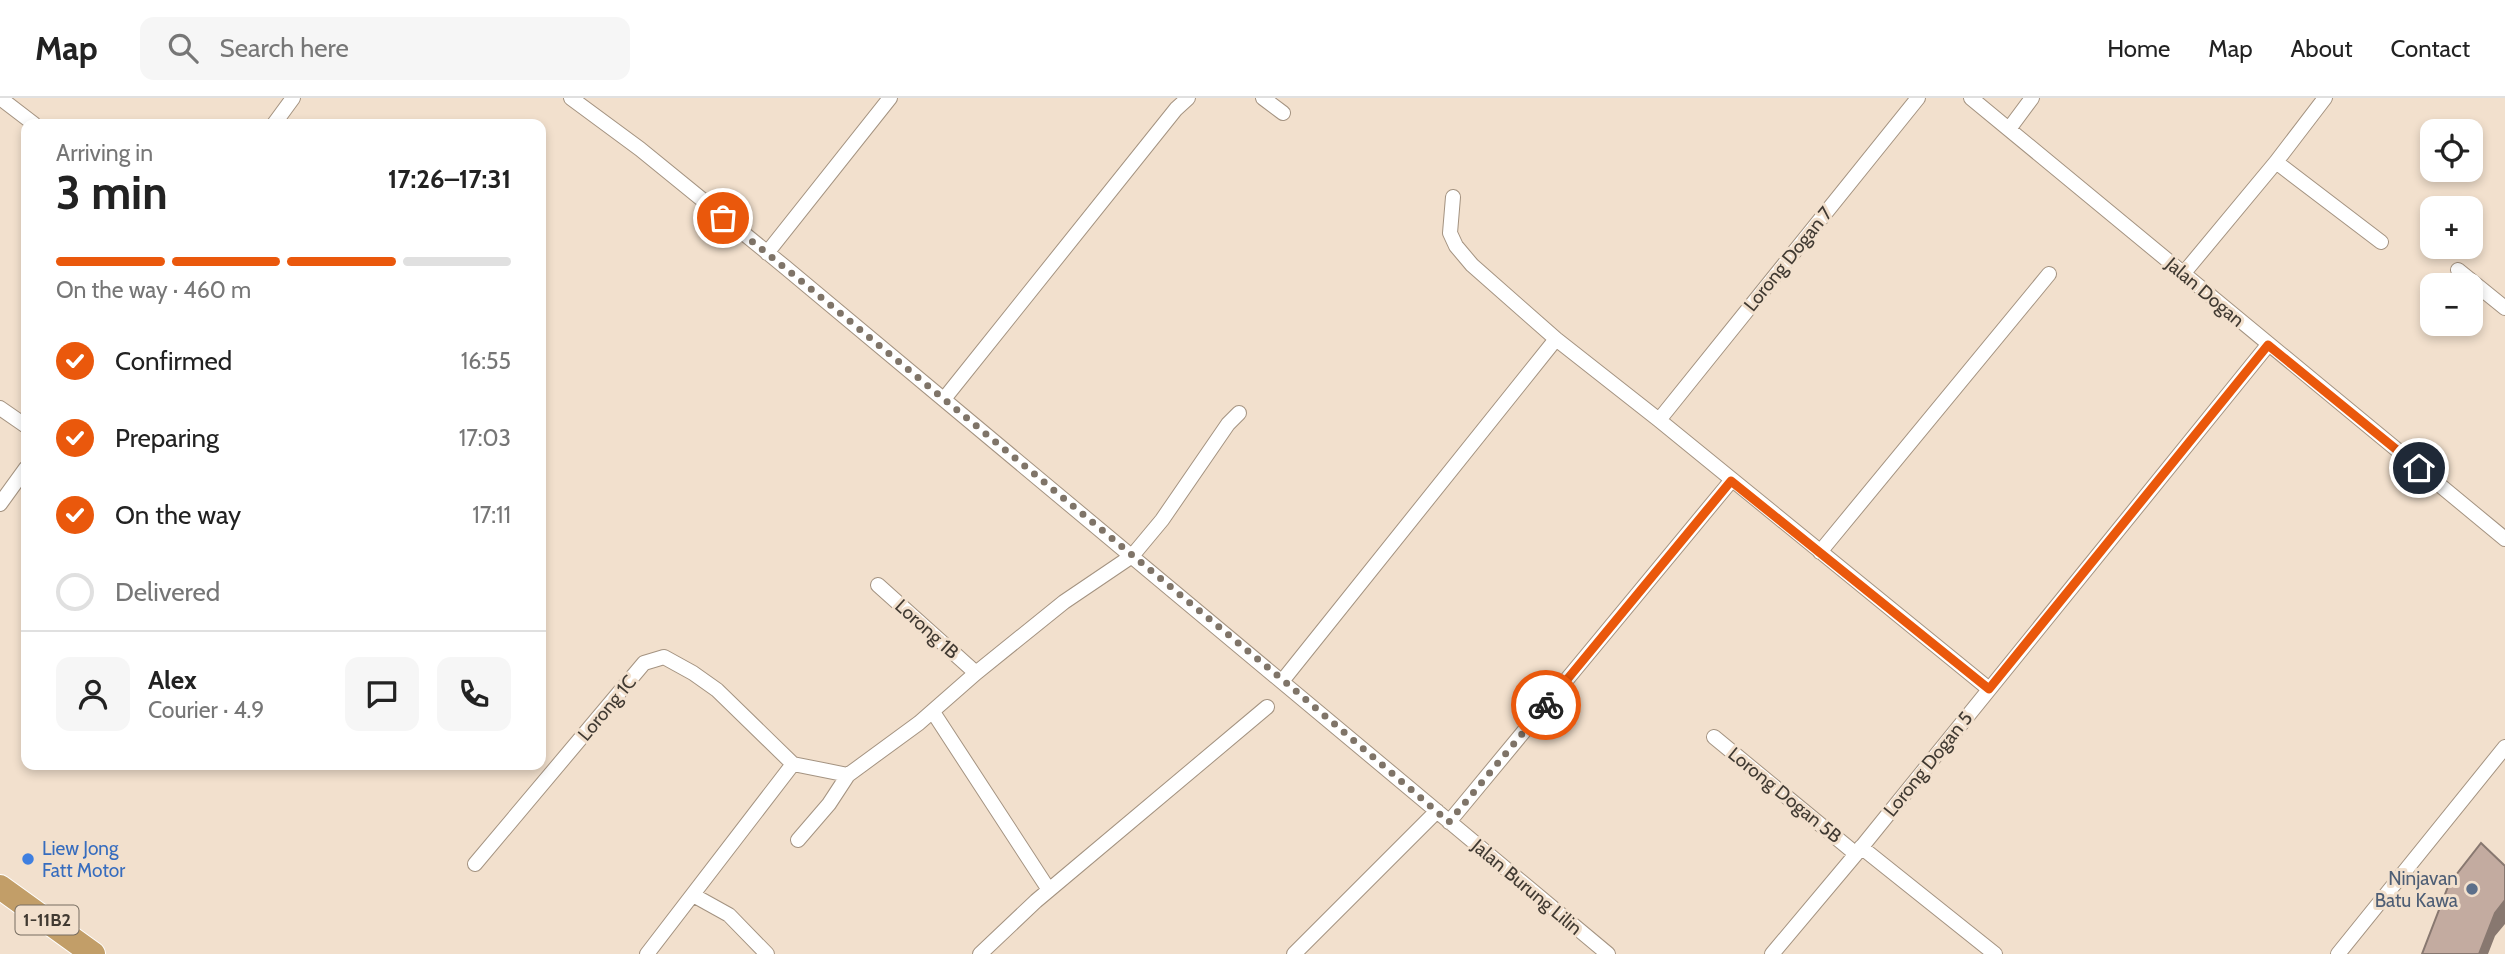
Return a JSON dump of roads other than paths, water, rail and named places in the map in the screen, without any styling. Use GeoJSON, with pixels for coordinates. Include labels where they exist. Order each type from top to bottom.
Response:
{"type":"FeatureCollection","features":[{"type":"Feature","properties":{"kind":"highway","name":"1-11B2"},"geometry":{"type":"LineString","coordinates":[[0,887],[93,954]]}},
{"type":"Feature","properties":{"kind":"street"},"geometry":{"type":"LineString","coordinates":[[0,98],[27,119]]}},
{"type":"Feature","properties":{"kind":"street"},"geometry":{"type":"LineString","coordinates":[[278,119],[293,98]]}},
{"type":"Feature","properties":{"kind":"street","name":"Jalan Burung Lilin"},"geometry":{"type":"LineString","coordinates":[[571,98],[640,149],[944,399],[1608,954]]}},
{"type":"Feature","properties":{"kind":"street"},"geometry":{"type":"LineString","coordinates":[[767,253],[890,98]]}},
{"type":"Feature","properties":{"kind":"street"},"geometry":{"type":"LineString","coordinates":[[944,399],[1176,109],[1188,98]]}},
{"type":"Feature","properties":{"kind":"street"},"geometry":{"type":"LineString","coordinates":[[1263,98],[1283,113]]}},
{"type":"Feature","properties":{"kind":"street","name":"Lorong Dogan 7"},"geometry":{"type":"LineString","coordinates":[[1658,420],[1918,98]]}},
{"type":"Feature","properties":{"kind":"street","name":"Jalan Dogan"},"geometry":{"type":"LineString","coordinates":[[1971,98],[2505,538]]}},
{"type":"Feature","properties":{"kind":"street"},"geometry":{"type":"LineString","coordinates":[[2008,129],[2032,98]]}},
{"type":"Feature","properties":{"kind":"street"},"geometry":{"type":"LineString","coordinates":[[2183,274],[2325,98]]}},
{"type":"Feature","properties":{"kind":"street"},"geometry":{"type":"LineString","coordinates":[[2276,162],[2382,242]]}},
{"type":"Feature","properties":{"kind":"street"},"geometry":{"type":"LineString","coordinates":[[1453,197],[1450,233],[1456,246],[1472,265],[1556,340],[1989,689]]}},
{"type":"Feature","properties":{"kind":"street"},"geometry":{"type":"LineString","coordinates":[[2458,270],[2505,308]]}},
{"type":"Feature","properties":{"kind":"street"},"geometry":{"type":"LineString","coordinates":[[1820,552],[2049,274]]}},
{"type":"Feature","properties":{"kind":"street"},"geometry":{"type":"LineString","coordinates":[[1283,680],[1556,340]]}},
{"type":"Feature","properties":{"kind":"street","name":"Lorong Dogan 5"},"geometry":{"type":"LineString","coordinates":[[1772,954],[2268,345]]}},
{"type":"Feature","properties":{"kind":"street"},"geometry":{"type":"LineString","coordinates":[[0,408],[21,423]]}},
{"type":"Feature","properties":{"kind":"street"},"geometry":{"type":"LineString","coordinates":[[798,840],[829,804],[848,775],[933,712],[976,673],[1064,602],[1132,556],[1162,520],[1228,424],[1239,413]]}},
{"type":"Feature","properties":{"kind":"street"},"geometry":{"type":"LineString","coordinates":[[0,503],[21,475]]}},
{"type":"Feature","properties":{"kind":"street"},"geometry":{"type":"LineString","coordinates":[[1449,822],[1731,481]]}},
{"type":"Feature","properties":{"kind":"street","name":"Lorong 1B"},"geometry":{"type":"LineString","coordinates":[[878,585],[976,673]]}},
{"type":"Feature","properties":{"kind":"street","name":"Lorong 1C"},"geometry":{"type":"LineString","coordinates":[[475,864],[644,663],[664,657],[693,673],[717,690],[793,764]]}},
{"type":"Feature","properties":{"kind":"street"},"geometry":{"type":"LineString","coordinates":[[980,954],[1049,890],[1267,707]]}},
{"type":"Feature","properties":{"kind":"street"},"geometry":{"type":"LineString","coordinates":[[933,712],[1049,890]]}},
{"type":"Feature","properties":{"kind":"street","name":"Lorong Dogan 5B"},"geometry":{"type":"LineString","coordinates":[[1714,737],[1995,954]]}},
{"type":"Feature","properties":{"kind":"street"},"geometry":{"type":"LineString","coordinates":[[2338,954],[2505,747]]}},
{"type":"Feature","properties":{"kind":"street"},"geometry":{"type":"LineString","coordinates":[[647,954],[793,764],[848,775]]}},
{"type":"Feature","properties":{"kind":"street"},"geometry":{"type":"LineString","coordinates":[[1294,954],[1437,811]]}},
{"type":"Feature","properties":{"kind":"street"},"geometry":{"type":"LineString","coordinates":[[693,895],[730,915],[767,954]]}},
{"type":"Feature","properties":{"kind":"place","name":"Liew Jong Fatt Motor"},"geometry":{"type":"Point","coordinates":[28,859]}},
{"type":"Feature","properties":{"kind":"place","name":"Ninjavan Batu Kawa"},"geometry":{"type":"Point","coordinates":[2472,889]}}]}
